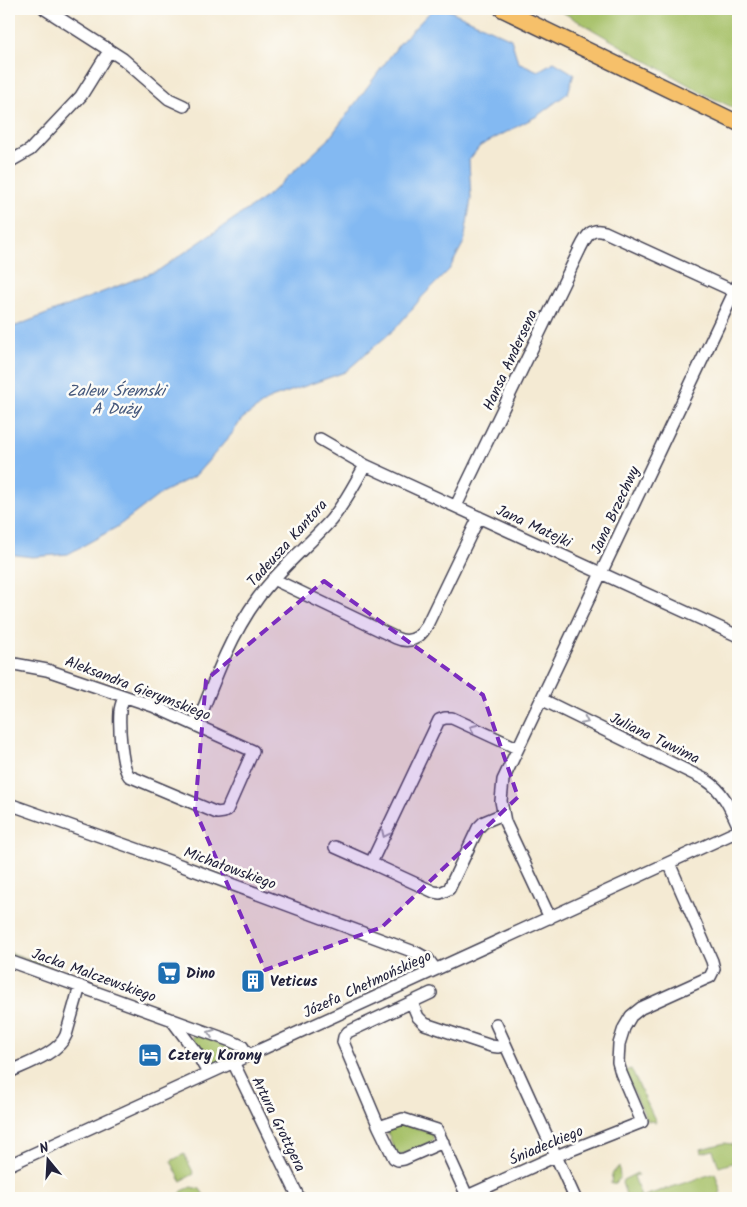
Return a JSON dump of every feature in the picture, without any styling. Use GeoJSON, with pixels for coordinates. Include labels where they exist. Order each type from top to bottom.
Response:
{"type":"FeatureCollection","features":[{"type":"Feature","properties":{"kind":"main road"},"geometry":{"type":"LineString","coordinates":[[502,9],[738,123]]}},
{"type":"Feature","properties":{"kind":"street"},"geometry":{"type":"LineString","coordinates":[[46,9],[123,59],[169,99],[184,106]]}},
{"type":"Feature","properties":{"kind":"street"},"geometry":{"type":"LineString","coordinates":[[9,162],[30,150],[81,96],[109,51]]}},
{"type":"Feature","properties":{"kind":"street","name":"Hansa Andersena"},"geometry":{"type":"LineString","coordinates":[[456,506],[586,236],[595,230],[605,232],[737,290]]}},
{"type":"Feature","properties":{"kind":"street","name":"Jana Brzechwy"},"geometry":{"type":"LineString","coordinates":[[550,918],[512,840],[503,814],[502,786],[505,774],[737,290]]}},
{"type":"Feature","properties":{"kind":"street","name":"Jana Matejki"},"geometry":{"type":"LineString","coordinates":[[320,439],[365,465],[738,636]]}},
{"type":"Feature","properties":{"kind":"street","name":"Tadeusza Kantora"},"geometry":{"type":"LineString","coordinates":[[197,725],[230,644],[257,598],[336,513],[365,465]]}},
{"type":"Feature","properties":{"kind":"street"},"geometry":{"type":"LineString","coordinates":[[273,579],[396,638],[410,641],[419,636],[426,627],[479,517]]}},
{"type":"Feature","properties":{"kind":"street","name":"Aleksandra Gierymskiego"},"geometry":{"type":"LineString","coordinates":[[9,662],[47,670],[153,706],[253,750],[227,810],[219,814],[132,778],[127,773],[124,765],[120,719],[124,697]]}},
{"type":"Feature","properties":{"kind":"street","name":"Juliana Tuwima"},"geometry":{"type":"LineString","coordinates":[[541,699],[706,780],[723,795],[738,825]]}},
{"type":"Feature","properties":{"kind":"street"},"geometry":{"type":"LineString","coordinates":[[371,863],[439,720],[452,718],[517,748]]}},
{"type":"Feature","properties":{"kind":"street","name":"Michałowskiego"},"geometry":{"type":"LineString","coordinates":[[9,804],[417,953],[428,959],[435,970]]}},
{"type":"Feature","properties":{"kind":"street"},"geometry":{"type":"LineString","coordinates":[[335,847],[440,893],[449,888],[481,824],[503,814]]}},
{"type":"Feature","properties":{"kind":"street","name":"Józefa Chełmońskiego"},"geometry":{"type":"LineString","coordinates":[[9,1165],[738,831]]}},
{"type":"Feature","properties":{"kind":"street","name":"Śniadeckiego"},"geometry":{"type":"LineString","coordinates":[[465,1197],[556,1156],[642,1122],[618,1062],[619,1044],[624,1028],[631,1016],[641,1008],[708,978],[714,970],[712,961],[669,862]]}},
{"type":"Feature","properties":{"kind":"street","name":"Jacka Malczewskiego"},"geometry":{"type":"LineString","coordinates":[[9,961],[236,1042],[244,1048],[248,1055]]}},
{"type":"Feature","properties":{"kind":"street"},"geometry":{"type":"LineString","coordinates":[[9,1072],[51,1051],[62,1043],[80,986]]}},
{"type":"Feature","properties":{"kind":"street"},"geometry":{"type":"LineString","coordinates":[[431,993],[351,1030],[343,1040],[344,1049],[392,1156],[398,1160],[443,1142]]}},
{"type":"Feature","properties":{"kind":"street"},"geometry":{"type":"LineString","coordinates":[[412,1003],[418,1017],[425,1024],[491,1046],[505,1045]]}},
{"type":"Feature","properties":{"kind":"street","name":"Jacka Malczewskiego"},"geometry":{"type":"LineString","coordinates":[[169,1018],[198,1055],[208,1073]]}},
{"type":"Feature","properties":{"kind":"street"},"geometry":{"type":"LineString","coordinates":[[496,1024],[575,1198]]}},
{"type":"Feature","properties":{"kind":"street","name":"Artura Grottgera"},"geometry":{"type":"LineString","coordinates":[[233,1062],[299,1198]]}},
{"type":"Feature","properties":{"kind":"street"},"geometry":{"type":"LineString","coordinates":[[379,1127],[406,1119],[438,1131],[465,1197]]}},
{"type":"Feature","properties":{"kind":"highlighted area"},"geometry":{"type":"Polygon","coordinates":[[[324,581],[483,695],[518,797],[382,927],[265,970],[195,810],[206,680],[324,581]]]}},
{"type":"Feature","properties":{"kind":"green space"},"geometry":{"type":"Polygon","coordinates":[[[557,9],[738,9],[738,110],[704,94],[557,9]]]}},
{"type":"Feature","properties":{"kind":"green space"},"geometry":{"type":"Polygon","coordinates":[[[9,952],[56,969],[56,971],[9,954],[9,952]]]}},
{"type":"Feature","properties":{"kind":"green space"},"geometry":{"type":"Polygon","coordinates":[[[196,1034],[232,1048],[234,1054],[218,1062],[211,1062],[193,1039],[193,1036],[196,1034]]]}},
{"type":"Feature","properties":{"kind":"green space"},"geometry":{"type":"Polygon","coordinates":[[[631,1069],[656,1122],[648,1121],[646,1118],[624,1071],[631,1069]]]}},
{"type":"Feature","properties":{"kind":"green space"},"geometry":{"type":"Polygon","coordinates":[[[398,1123],[431,1132],[434,1139],[400,1155],[396,1154],[387,1131],[398,1123]]]}},
{"type":"Feature","properties":{"kind":"green space"},"geometry":{"type":"Polygon","coordinates":[[[725,1143],[731,1144],[738,1149],[738,1167],[735,1162],[719,1167],[713,1150],[702,1153],[701,1149],[725,1143]]]}},
{"type":"Feature","properties":{"kind":"green space"},"geometry":{"type":"Polygon","coordinates":[[[184,1154],[194,1174],[181,1181],[171,1161],[184,1154]]]}},
{"type":"Feature","properties":{"kind":"green space"},"geometry":{"type":"Polygon","coordinates":[[[619,1166],[620,1178],[616,1183],[611,1184],[612,1174],[619,1166]]]}},
{"type":"Feature","properties":{"kind":"green space"},"geometry":{"type":"Polygon","coordinates":[[[637,1173],[638,1175],[634,1176],[641,1197],[715,1173],[721,1192],[716,1198],[627,1198],[622,1183],[623,1180],[637,1173]]]}},
{"type":"Feature","properties":{"kind":"green space"},"geometry":{"type":"Polygon","coordinates":[[[191,1187],[200,1189],[206,1198],[178,1198],[182,1191],[191,1187]]]}},
{"type":"Feature","properties":{"kind":"water","name":"Zalew Śremski A Duży"},"geometry":{"type":"Polygon","coordinates":[[[433,9],[446,9],[511,39],[518,62],[538,71],[554,62],[574,74],[568,93],[537,116],[480,146],[469,160],[471,199],[464,242],[449,270],[422,297],[396,328],[345,372],[271,398],[242,419],[231,435],[195,476],[163,492],[117,527],[68,554],[32,557],[9,554],[9,326],[16,326],[159,270],[266,197],[328,140],[400,43],[433,9]]]}},
{"type":"Feature","properties":{"kind":"place","name":"Dino"},"geometry":{"type":"Point","coordinates":[169,973]}},
{"type":"Feature","properties":{"kind":"place","name":"Veticus"},"geometry":{"type":"Point","coordinates":[253,981]}},
{"type":"Feature","properties":{"kind":"place","name":"Cztery Korony"},"geometry":{"type":"Point","coordinates":[150,1055]}}]}
